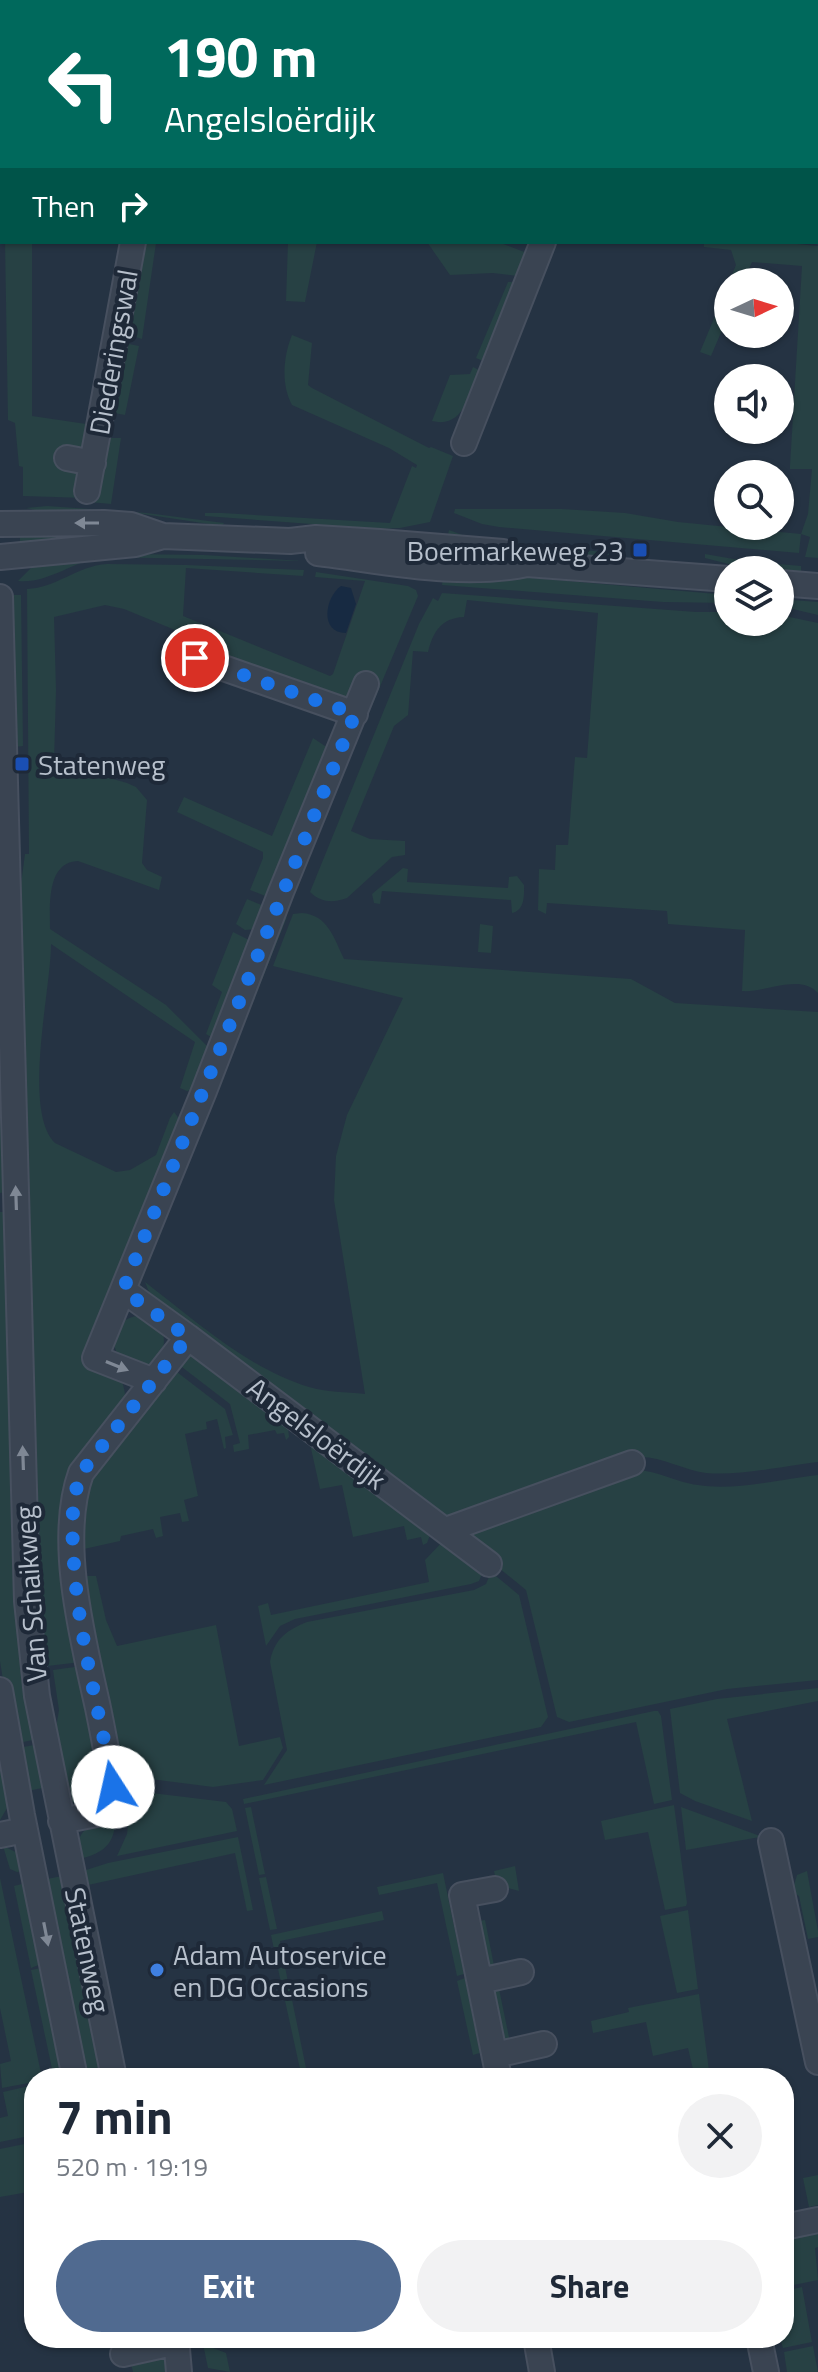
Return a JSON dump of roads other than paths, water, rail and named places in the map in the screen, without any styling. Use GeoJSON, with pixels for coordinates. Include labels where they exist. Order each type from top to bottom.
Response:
{"type":"FeatureCollection","features":[{"type":"Feature","properties":{"kind":"street","name":"Diederingswal"},"geometry":{"type":"LineString","coordinates":[[87,491],[133,244]]}},
{"type":"Feature","properties":{"kind":"street"},"geometry":{"type":"LineString","coordinates":[[464,443],[542,244]]}},
{"type":"Feature","properties":{"kind":"street","name":"Diederingswal"},"geometry":{"type":"LineString","coordinates":[[67,458],[93,463]]}},
{"type":"Feature","properties":{"kind":"street"},"geometry":{"type":"LineString","coordinates":[[0,515],[0,568]]}},
{"type":"Feature","properties":{"kind":"street"},"geometry":{"type":"LineString","coordinates":[[0,524],[131,525],[163,536],[290,541],[317,553],[412,564],[503,569],[527,564],[714,578]]}},
{"type":"Feature","properties":{"kind":"street"},"geometry":{"type":"LineString","coordinates":[[0,557],[135,544],[163,536]]}},
{"type":"Feature","properties":{"kind":"street"},"geometry":{"type":"LineString","coordinates":[[794,584],[818,586]]}},
{"type":"Feature","properties":{"kind":"street","name":"Van Schaikweg"},"geometry":{"type":"LineString","coordinates":[[0,597],[27,1601],[37,1696],[61,1821]]}},
{"type":"Feature","properties":{"kind":"street"},"geometry":{"type":"LineString","coordinates":[[195,658],[355,714]]}},
{"type":"Feature","properties":{"kind":"street"},"geometry":{"type":"LineString","coordinates":[[154,1381],[95,1358],[366,684]]}},
{"type":"Feature","properties":{"kind":"street","name":"Angelsloërdijk"},"geometry":{"type":"LineString","coordinates":[[123,1290],[489,1564]]}},
{"type":"Feature","properties":{"kind":"street"},"geometry":{"type":"LineString","coordinates":[[61,1821],[117,1810],[78,1617],[72,1525],[75,1490],[81,1473],[188,1337]]}},
{"type":"Feature","properties":{"kind":"street"},"geometry":{"type":"LineString","coordinates":[[446,1530],[632,1463]]}},
{"type":"Feature","properties":{"kind":"street","name":"Van Schaikweg"},"geometry":{"type":"LineString","coordinates":[[0,1690],[25,1830]]}},
{"type":"Feature","properties":{"kind":"street"},"geometry":{"type":"LineString","coordinates":[[19,1800],[55,1792]]}},
{"type":"Feature","properties":{"kind":"street","name":"Statenweg"},"geometry":{"type":"LineString","coordinates":[[61,1821],[112,2068]]}},
{"type":"Feature","properties":{"kind":"street"},"geometry":{"type":"LineString","coordinates":[[0,1835],[25,1830]]}},
{"type":"Feature","properties":{"kind":"street","name":"Statenweg"},"geometry":{"type":"LineString","coordinates":[[25,1830],[73,2068]]}},
{"type":"Feature","properties":{"kind":"street"},"geometry":{"type":"LineString","coordinates":[[771,1841],[818,2062]]}},
{"type":"Feature","properties":{"kind":"street"},"geometry":{"type":"LineString","coordinates":[[31,1857],[67,1849]]}},
{"type":"Feature","properties":{"kind":"street"},"geometry":{"type":"LineString","coordinates":[[495,1889],[462,1895],[497,2066],[544,2044]]}},
{"type":"Feature","properties":{"kind":"street"},"geometry":{"type":"LineString","coordinates":[[480,1981],[521,1972]]}},
{"type":"Feature","properties":{"kind":"street"},"geometry":{"type":"LineString","coordinates":[[794,2225],[818,2220]]}},
{"type":"Feature","properties":{"kind":"street"},"geometry":{"type":"LineString","coordinates":[[124,2355],[152,2348]]}},
{"type":"Feature","properties":{"kind":"street"},"geometry":{"type":"LineString","coordinates":[[177,2348],[179,2372]]}},
{"type":"Feature","properties":{"kind":"street"},"geometry":{"type":"LineString","coordinates":[[538,2348],[542,2372]]}},
{"type":"Feature","properties":{"kind":"street"},"geometry":{"type":"LineString","coordinates":[[761,2348],[766,2372]]}},
{"type":"Feature","properties":{"kind":"water"},"geometry":{"type":"Polygon","coordinates":[[[341,586],[351,588],[356,604],[346,633],[332,627],[327,614],[331,598],[341,586]]]}},
{"type":"Feature","properties":{"kind":"place","name":"Boermarkeweg 23"},"geometry":{"type":"Point","coordinates":[640,550]}},
{"type":"Feature","properties":{"kind":"place","name":"Statenweg"},"geometry":{"type":"Point","coordinates":[22,764]}},
{"type":"Feature","properties":{"kind":"place","name":"Adam Autoservice en DG Occasions"},"geometry":{"type":"Point","coordinates":[157,1970]}}]}
